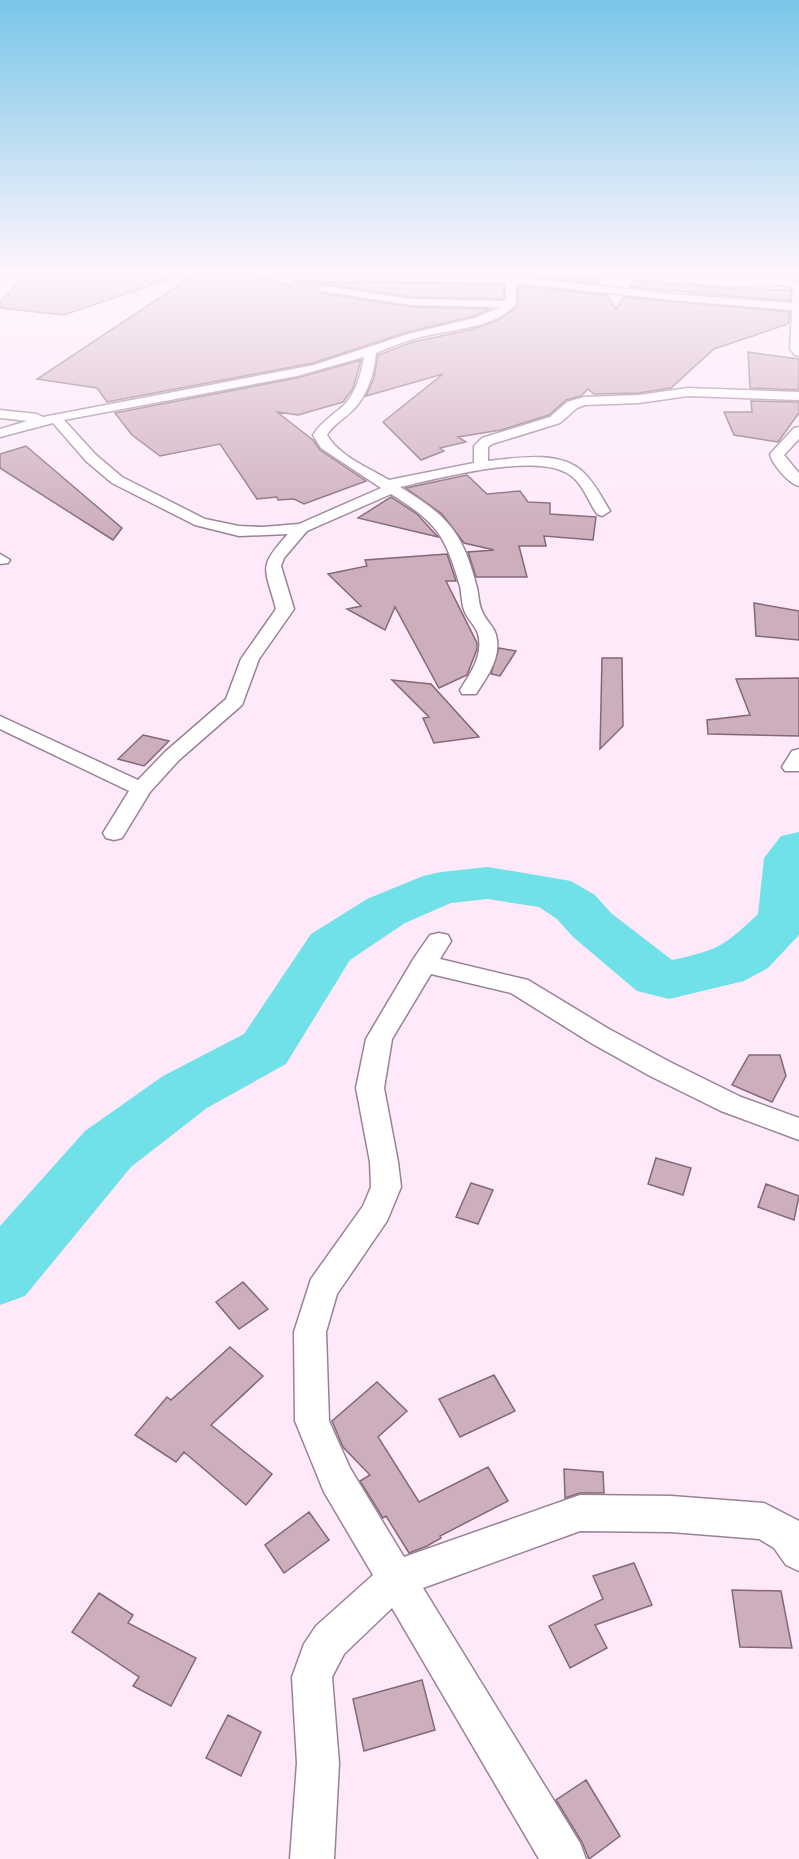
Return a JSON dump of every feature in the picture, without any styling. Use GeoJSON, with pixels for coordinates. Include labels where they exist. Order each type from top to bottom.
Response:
{"type":"FeatureCollection","features":[{"type":"Feature","properties":{"kind":"street"},"geometry":{"type":"LineString","coordinates":[[0,433],[50,418],[259,380],[333,364],[351,358]]}},
{"type":"Feature","properties":{"kind":"street"},"geometry":{"type":"LineString","coordinates":[[370,358],[369,367],[354,402],[325,425],[320,435],[326,445],[342,457],[427,510],[450,534],[468,584],[473,611],[487,634],[488,650],[482,671],[469,690]]}},
{"type":"Feature","properties":{"kind":"street"},"geometry":{"type":"LineString","coordinates":[[480,465],[481,446],[487,441],[555,420],[572,405],[584,401],[639,399],[688,392],[799,396]]}},
{"type":"Feature","properties":{"kind":"street"},"geometry":{"type":"LineString","coordinates":[[0,414],[50,418],[90,458],[117,480],[200,522],[239,531],[263,532],[302,528],[390,487],[480,465],[531,463],[570,469],[578,475],[602,511]]}},
{"type":"Feature","properties":{"kind":"street"},"geometry":{"type":"LineString","coordinates":[[799,431],[777,454],[778,459],[799,483]]}},
{"type":"Feature","properties":{"kind":"street"},"geometry":{"type":"LineString","coordinates":[[114,833],[141,789],[172,756],[235,701],[250,659],[285,609],[273,566],[276,557],[302,528]]}},
{"type":"Feature","properties":{"kind":"street"},"geometry":{"type":"LineString","coordinates":[[0,722],[141,789]]}},
{"type":"Feature","properties":{"kind":"street"},"geometry":{"type":"LineString","coordinates":[[564,1859],[337,1480],[312,1421],[310,1332],[322,1289],[376,1212],[386,1187],[384,1162],[370,1088],[379,1039],[431,953],[519,986],[600,1036],[660,1069],[731,1104],[799,1129]]}},
{"type":"Feature","properties":{"kind":"street"},"geometry":{"type":"LineString","coordinates":[[312,1859],[318,1763],[312,1677],[318,1658],[330,1640],[396,1579],[580,1514],[671,1514],[764,1521],[787,1535],[799,1552]]}},
{"type":"Feature","properties":{"kind":"building"},"geometry":{"type":"Polygon","coordinates":[[[69,358],[329,358],[313,363],[107,402],[97,388],[37,379],[69,358]]]}},
{"type":"Feature","properties":{"kind":"building"},"geometry":{"type":"Polygon","coordinates":[[[378,358],[704,358],[671,388],[639,393],[594,394],[588,389],[581,396],[566,400],[549,415],[501,430],[458,437],[466,442],[440,448],[444,451],[421,460],[383,422],[443,374],[366,396],[374,378],[378,358]]]}},
{"type":"Feature","properties":{"kind":"building"},"geometry":{"type":"Polygon","coordinates":[[[748,358],[799,359],[799,390],[750,388],[748,358]]]}},
{"type":"Feature","properties":{"kind":"building"},"geometry":{"type":"Polygon","coordinates":[[[361,360],[353,388],[343,402],[298,415],[277,412],[313,440],[320,450],[366,481],[304,504],[294,499],[278,500],[277,497],[257,499],[220,444],[160,456],[132,435],[115,413],[297,378],[361,360]]]}},
{"type":"Feature","properties":{"kind":"building"},"geometry":{"type":"Polygon","coordinates":[[[751,401],[799,402],[799,413],[778,442],[734,435],[724,412],[752,412],[751,401]]]}},
{"type":"Feature","properties":{"kind":"building"},"geometry":{"type":"Polygon","coordinates":[[[26,446],[122,528],[113,540],[0,468],[0,454],[26,446]]]}},
{"type":"Feature","properties":{"kind":"building"},"geometry":{"type":"Polygon","coordinates":[[[467,475],[487,494],[520,491],[528,502],[550,503],[550,514],[596,517],[593,540],[544,536],[546,546],[519,546],[527,577],[476,577],[468,552],[494,550],[464,543],[442,514],[406,488],[467,475]]]}},
{"type":"Feature","properties":{"kind":"building"},"geometry":{"type":"Polygon","coordinates":[[[391,497],[417,514],[438,537],[358,518],[391,497]]]}},
{"type":"Feature","properties":{"kind":"building"},"geometry":{"type":"Polygon","coordinates":[[[447,554],[456,581],[446,581],[477,643],[477,649],[467,675],[439,688],[395,607],[385,630],[347,609],[361,606],[328,574],[367,566],[365,560],[447,554]]]}},
{"type":"Feature","properties":{"kind":"building"},"geometry":{"type":"Polygon","coordinates":[[[754,603],[799,611],[799,640],[756,636],[754,603]]]}},
{"type":"Feature","properties":{"kind":"building"},"geometry":{"type":"Polygon","coordinates":[[[499,648],[516,651],[500,676],[491,674],[499,648]]]}},
{"type":"Feature","properties":{"kind":"building"},"geometry":{"type":"Polygon","coordinates":[[[602,658],[622,658],[623,726],[600,749],[602,658]]]}},
{"type":"Feature","properties":{"kind":"building"},"geometry":{"type":"Polygon","coordinates":[[[799,678],[799,736],[708,734],[707,720],[750,715],[736,679],[799,678]]]}},
{"type":"Feature","properties":{"kind":"building"},"geometry":{"type":"Polygon","coordinates":[[[392,680],[431,684],[479,737],[434,743],[423,718],[429,717],[392,680]]]}},
{"type":"Feature","properties":{"kind":"building"},"geometry":{"type":"Polygon","coordinates":[[[143,735],[169,741],[144,766],[118,759],[143,735]]]}},
{"type":"Feature","properties":{"kind":"building"},"geometry":{"type":"Polygon","coordinates":[[[749,1055],[780,1055],[786,1076],[772,1102],[732,1085],[749,1055]]]}},
{"type":"Feature","properties":{"kind":"building"},"geometry":{"type":"Polygon","coordinates":[[[656,1158],[691,1168],[683,1195],[648,1184],[656,1158]]]}},
{"type":"Feature","properties":{"kind":"building"},"geometry":{"type":"Polygon","coordinates":[[[471,1183],[493,1190],[478,1224],[456,1217],[471,1183]]]}},
{"type":"Feature","properties":{"kind":"building"},"geometry":{"type":"Polygon","coordinates":[[[766,1184],[799,1196],[794,1220],[758,1207],[766,1184]]]}},
{"type":"Feature","properties":{"kind":"building"},"geometry":{"type":"Polygon","coordinates":[[[243,1282],[268,1309],[239,1329],[216,1302],[243,1282]]]}},
{"type":"Feature","properties":{"kind":"building"},"geometry":{"type":"Polygon","coordinates":[[[230,1347],[263,1376],[211,1425],[272,1474],[246,1505],[184,1452],[176,1462],[135,1435],[167,1397],[171,1400],[230,1347]]]}},
{"type":"Feature","properties":{"kind":"building"},"geometry":{"type":"Polygon","coordinates":[[[494,1375],[515,1411],[460,1437],[439,1399],[494,1375]]]}},
{"type":"Feature","properties":{"kind":"building"},"geometry":{"type":"Polygon","coordinates":[[[377,1382],[407,1411],[378,1437],[419,1502],[488,1467],[508,1501],[440,1536],[441,1538],[427,1546],[409,1553],[386,1516],[383,1518],[360,1481],[370,1475],[343,1447],[332,1421],[377,1382]]]}},
{"type":"Feature","properties":{"kind":"building"},"geometry":{"type":"Polygon","coordinates":[[[564,1469],[603,1472],[604,1493],[580,1493],[565,1498],[564,1469]]]}},
{"type":"Feature","properties":{"kind":"building"},"geometry":{"type":"Polygon","coordinates":[[[309,1512],[329,1540],[284,1573],[265,1545],[309,1512]]]}},
{"type":"Feature","properties":{"kind":"building"},"geometry":{"type":"Polygon","coordinates":[[[634,1563],[652,1605],[595,1625],[607,1648],[570,1668],[549,1626],[603,1599],[593,1576],[634,1563]]]}},
{"type":"Feature","properties":{"kind":"building"},"geometry":{"type":"Polygon","coordinates":[[[732,1590],[781,1591],[792,1648],[740,1647],[732,1590]]]}},
{"type":"Feature","properties":{"kind":"building"},"geometry":{"type":"Polygon","coordinates":[[[99,1593],[133,1615],[128,1623],[196,1658],[171,1706],[133,1686],[139,1677],[72,1632],[99,1593]]]}},
{"type":"Feature","properties":{"kind":"building"},"geometry":{"type":"Polygon","coordinates":[[[422,1680],[435,1730],[364,1751],[353,1699],[422,1680]]]}},
{"type":"Feature","properties":{"kind":"building"},"geometry":{"type":"Polygon","coordinates":[[[228,1715],[261,1732],[241,1776],[206,1758],[228,1715]]]}},
{"type":"Feature","properties":{"kind":"building"},"geometry":{"type":"Polygon","coordinates":[[[586,1780],[620,1836],[589,1859],[582,1842],[556,1800],[586,1780]]]}},
{"type":"Feature","properties":{"kind":"waterway"},"geometry":{"type":"LineString","coordinates":[[0,1275],[108,1149],[185,1092],[265,1049],[330,947],[386,911],[441,888],[488,883],[553,893],[576,907],[592,925],[657,977],[669,980],[724,968],[748,955],[784,919],[789,858],[799,847]]}}]}
